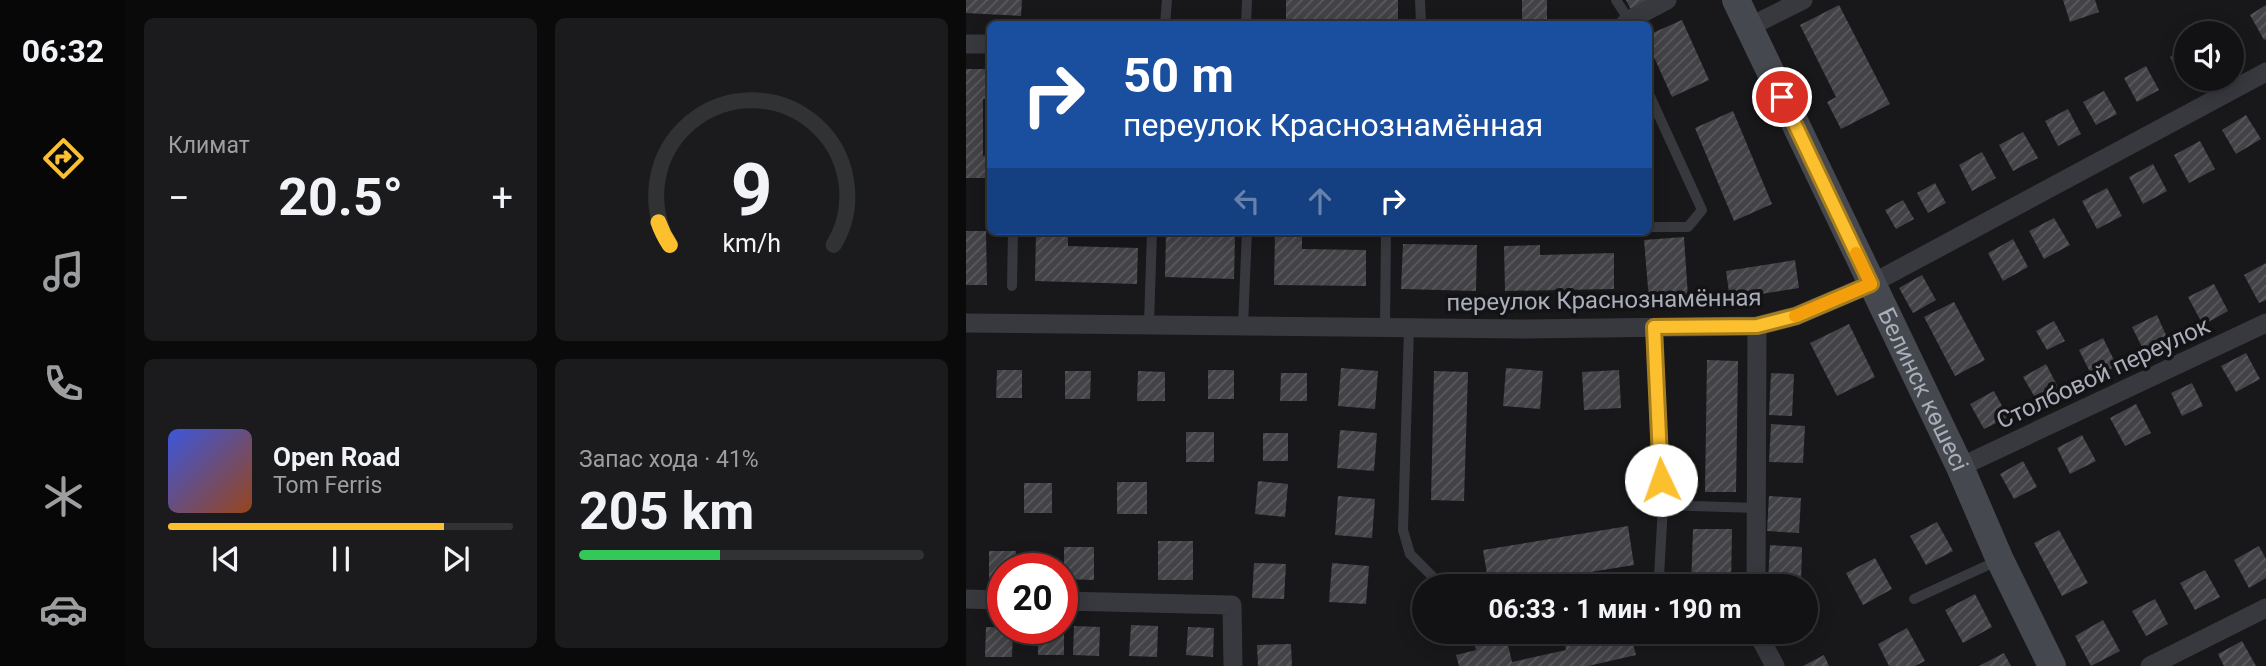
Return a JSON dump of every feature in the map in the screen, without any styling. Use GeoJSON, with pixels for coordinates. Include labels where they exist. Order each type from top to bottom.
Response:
{"type":"FeatureCollection","features":[{"type":"Feature","properties":{"kind":"main road","name":"Белинск көшесі"},"geometry":{"type":"LineString","coordinates":[[1736,0],[1960,467],[2000,560],[2052,666]]}},
{"type":"Feature","properties":{"kind":"street"},"geometry":{"type":"LineString","coordinates":[[1629,21],[1667,0]]}},
{"type":"Feature","properties":{"kind":"street"},"geometry":{"type":"LineString","coordinates":[[1749,27],[1803,0]]}},
{"type":"Feature","properties":{"kind":"street"},"geometry":{"type":"LineString","coordinates":[[966,44],[987,44]]}},
{"type":"Feature","properties":{"kind":"street","name":"переулок Краснознамённая"},"geometry":{"type":"LineString","coordinates":[[966,323],[1409,328],[1757,326],[1796,316],[1871,284],[2266,72]]}},
{"type":"Feature","properties":{"kind":"street","name":"Столбовой переулок"},"geometry":{"type":"LineString","coordinates":[[1960,467],[2266,324]]}},
{"type":"Feature","properties":{"kind":"street"},"geometry":{"type":"LineString","coordinates":[[1756,574],[1757,326]]}},
{"type":"Feature","properties":{"kind":"street"},"geometry":{"type":"LineString","coordinates":[[966,599],[987,600]]}},
{"type":"Feature","properties":{"kind":"street"},"geometry":{"type":"LineString","coordinates":[[1078,601],[1232,605],[1233,666]]}},
{"type":"Feature","properties":{"kind":"street"},"geometry":{"type":"LineString","coordinates":[[2150,666],[2266,608]]}},
{"type":"Feature","properties":{"kind":"street"},"geometry":{"type":"LineString","coordinates":[[1763,644],[1775,666]]}},
{"type":"Feature","properties":{"kind":"lane"},"geometry":{"type":"LineString","coordinates":[[1165,21],[1167,0]]}},
{"type":"Feature","properties":{"kind":"lane"},"geometry":{"type":"LineString","coordinates":[[1246,21],[1247,0]]}},
{"type":"Feature","properties":{"kind":"lane"},"geometry":{"type":"LineString","coordinates":[[1420,0],[1421,21]]}},
{"type":"Feature","properties":{"kind":"lane"},"geometry":{"type":"LineString","coordinates":[[1616,0],[1626,21]]}},
{"type":"Feature","properties":{"kind":"lane"},"geometry":{"type":"LineString","coordinates":[[1652,101],[1702,210],[1688,227],[1652,227]]}},
{"type":"Feature","properties":{"kind":"lane"},"geometry":{"type":"LineString","coordinates":[[1012,286],[1013,235]]}},
{"type":"Feature","properties":{"kind":"lane"},"geometry":{"type":"LineString","coordinates":[[1149,324],[1152,235]]}},
{"type":"Feature","properties":{"kind":"lane"},"geometry":{"type":"LineString","coordinates":[[1242,325],[1247,235]]}},
{"type":"Feature","properties":{"kind":"lane"},"geometry":{"type":"LineString","coordinates":[[1385,326],[1386,235]]}},
{"type":"Feature","properties":{"kind":"lane"},"geometry":{"type":"LineString","coordinates":[[1654,327],[1663,505],[1659,574]]}},
{"type":"Feature","properties":{"kind":"lane"},"geometry":{"type":"LineString","coordinates":[[1409,328],[1404,530],[1410,554],[1430,574]]}},
{"type":"Feature","properties":{"kind":"lane"},"geometry":{"type":"LineString","coordinates":[[1663,505],[1756,508]]}},
{"type":"Feature","properties":{"kind":"lane"},"geometry":{"type":"LineString","coordinates":[[1914,599],[2000,560]]}},
{"type":"Feature","properties":{"kind":"building"},"geometry":{"type":"Polygon","coordinates":[[[966,0],[1022,0],[1021,16],[966,13],[966,0]]]}},
{"type":"Feature","properties":{"kind":"building"},"geometry":{"type":"Polygon","coordinates":[[[1286,0],[1398,0],[1398,21],[1286,21],[1286,0]]]}},
{"type":"Feature","properties":{"kind":"building"},"geometry":{"type":"Polygon","coordinates":[[[1522,0],[1547,0],[1547,21],[1522,21],[1522,0]]]}},
{"type":"Feature","properties":{"kind":"building"},"geometry":{"type":"Polygon","coordinates":[[[1626,0],[1656,0],[1632,12],[1626,0]]]}},
{"type":"Feature","properties":{"kind":"building"},"geometry":{"type":"Polygon","coordinates":[[[2063,0],[2095,0],[2099,12],[2070,22],[2063,0]]]}},
{"type":"Feature","properties":{"kind":"building"},"geometry":{"type":"Polygon","coordinates":[[[1839,5],[1890,104],[1841,129],[1827,102],[1836,97],[1800,25],[1839,5]]]}},
{"type":"Feature","properties":{"kind":"building"},"geometry":{"type":"Polygon","coordinates":[[[2266,5],[2266,39],[2264,40],[2250,15],[2266,5]]]}},
{"type":"Feature","properties":{"kind":"building"},"geometry":{"type":"Polygon","coordinates":[[[1682,20],[1709,80],[1672,97],[1652,53],[1652,33],[1682,20]]]}},
{"type":"Feature","properties":{"kind":"building"},"geometry":{"type":"Polygon","coordinates":[[[2146,66],[2159,90],[2137,102],[2124,78],[2146,66]]]}},
{"type":"Feature","properties":{"kind":"building"},"geometry":{"type":"Polygon","coordinates":[[[966,69],[987,69],[987,99],[983,99],[983,156],[987,155],[987,178],[966,178],[966,69]]]}},
{"type":"Feature","properties":{"kind":"building"},"geometry":{"type":"Polygon","coordinates":[[[2104,91],[2117,114],[2096,125],[2083,102],[2104,91]]]}},
{"type":"Feature","properties":{"kind":"building"},"geometry":{"type":"Polygon","coordinates":[[[2068,109],[2081,134],[2058,146],[2045,121],[2068,109]]]}},
{"type":"Feature","properties":{"kind":"building"},"geometry":{"type":"Polygon","coordinates":[[[1733,111],[1772,204],[1734,221],[1695,128],[1733,111]]]}},
{"type":"Feature","properties":{"kind":"building"},"geometry":{"type":"Polygon","coordinates":[[[2246,115],[2261,139],[2236,154],[2222,130],[2246,115]]]}},
{"type":"Feature","properties":{"kind":"building"},"geometry":{"type":"Polygon","coordinates":[[[2023,132],[2038,158],[2013,171],[1999,145],[2023,132]]]}},
{"type":"Feature","properties":{"kind":"building"},"geometry":{"type":"Polygon","coordinates":[[[2200,141],[2215,169],[2189,183],[2174,155],[2200,141]]]}},
{"type":"Feature","properties":{"kind":"building"},"geometry":{"type":"Polygon","coordinates":[[[1982,152],[1996,178],[1972,191],[1959,165],[1982,152]]]}},
{"type":"Feature","properties":{"kind":"building"},"geometry":{"type":"Polygon","coordinates":[[[2153,164],[2167,191],[2143,204],[2129,177],[2153,164]]]}},
{"type":"Feature","properties":{"kind":"building"},"geometry":{"type":"Polygon","coordinates":[[[1935,183],[1946,203],[1928,213],[1917,193],[1935,183]]]}},
{"type":"Feature","properties":{"kind":"building"},"geometry":{"type":"Polygon","coordinates":[[[2107,188],[2122,216],[2097,229],[2082,201],[2107,188]]]}},
{"type":"Feature","properties":{"kind":"building"},"geometry":{"type":"Polygon","coordinates":[[[1903,200],[1914,219],[1896,229],[1885,210],[1903,200]]]}},
{"type":"Feature","properties":{"kind":"building"},"geometry":{"type":"Polygon","coordinates":[[[2054,218],[2070,245],[2044,259],[2029,231],[2054,218]]]}},
{"type":"Feature","properties":{"kind":"building"},"geometry":{"type":"Polygon","coordinates":[[[966,231],[986,231],[987,285],[966,285],[966,231]]]}},
{"type":"Feature","properties":{"kind":"building"},"geometry":{"type":"Polygon","coordinates":[[[1036,235],[1068,235],[1068,246],[1138,248],[1137,284],[1035,281],[1036,235]]]}},
{"type":"Feature","properties":{"kind":"building"},"geometry":{"type":"Polygon","coordinates":[[[1166,235],[1235,236],[1234,279],[1165,277],[1166,235]]]}},
{"type":"Feature","properties":{"kind":"building"},"geometry":{"type":"Polygon","coordinates":[[[1275,235],[1302,235],[1302,249],[1366,250],[1366,286],[1274,285],[1275,235]]]}},
{"type":"Feature","properties":{"kind":"building"},"geometry":{"type":"Polygon","coordinates":[[[1684,237],[1688,297],[1649,300],[1644,240],[1684,237]]]}},
{"type":"Feature","properties":{"kind":"building"},"geometry":{"type":"Polygon","coordinates":[[[2013,239],[2028,267],[2003,281],[1988,253],[2013,239]]]}},
{"type":"Feature","properties":{"kind":"building"},"geometry":{"type":"Polygon","coordinates":[[[1403,244],[1477,245],[1476,291],[1401,289],[1403,244]]]}},
{"type":"Feature","properties":{"kind":"building"},"geometry":{"type":"Polygon","coordinates":[[[1540,245],[1540,255],[1614,253],[1614,289],[1505,291],[1504,246],[1540,245]]]}},
{"type":"Feature","properties":{"kind":"building"},"geometry":{"type":"Polygon","coordinates":[[[1795,260],[1799,288],[1730,299],[1726,271],[1795,260]]]}},
{"type":"Feature","properties":{"kind":"building"},"geometry":{"type":"Polygon","coordinates":[[[2266,263],[2266,300],[2259,303],[2244,275],[2266,263]]]}},
{"type":"Feature","properties":{"kind":"building"},"geometry":{"type":"Polygon","coordinates":[[[1922,275],[1936,300],[1913,313],[1899,288],[1922,275]]]}},
{"type":"Feature","properties":{"kind":"building"},"geometry":{"type":"Polygon","coordinates":[[[2214,284],[2228,311],[2203,325],[2188,297],[2214,284]]]}},
{"type":"Feature","properties":{"kind":"building"},"geometry":{"type":"Polygon","coordinates":[[[1954,302],[1985,360],[1955,376],[1924,317],[1954,302]]]}},
{"type":"Feature","properties":{"kind":"building"},"geometry":{"type":"Polygon","coordinates":[[[2157,315],[2169,342],[2145,353],[2132,327],[2157,315]]]}},
{"type":"Feature","properties":{"kind":"building"},"geometry":{"type":"Polygon","coordinates":[[[2054,321],[2065,341],[2047,350],[2036,331],[2054,321]]]}},
{"type":"Feature","properties":{"kind":"building"},"geometry":{"type":"Polygon","coordinates":[[[1849,324],[1875,377],[1837,396],[1810,343],[1849,324]]]}},
{"type":"Feature","properties":{"kind":"building"},"geometry":{"type":"Polygon","coordinates":[[[2103,338],[2117,366],[2093,378],[2079,350],[2103,338]]]}},
{"type":"Feature","properties":{"kind":"building"},"geometry":{"type":"Polygon","coordinates":[[[2246,353],[2260,379],[2236,392],[2221,366],[2246,353]]]}},
{"type":"Feature","properties":{"kind":"building"},"geometry":{"type":"Polygon","coordinates":[[[1707,360],[1738,361],[1736,492],[1705,492],[1707,360]]]}},
{"type":"Feature","properties":{"kind":"building"},"geometry":{"type":"Polygon","coordinates":[[[2046,364],[2059,389],[2037,401],[2023,377],[2046,364]]]}},
{"type":"Feature","properties":{"kind":"building"},"geometry":{"type":"Polygon","coordinates":[[[1341,368],[1378,371],[1375,409],[1338,406],[1341,368]]]}},
{"type":"Feature","properties":{"kind":"building"},"geometry":{"type":"Polygon","coordinates":[[[1506,368],[1543,371],[1540,409],[1503,406],[1506,368]]]}},
{"type":"Feature","properties":{"kind":"building"},"geometry":{"type":"Polygon","coordinates":[[[997,370],[1022,370],[1022,398],[996,398],[997,370]]]}},
{"type":"Feature","properties":{"kind":"building"},"geometry":{"type":"Polygon","coordinates":[[[1208,370],[1234,370],[1234,399],[1208,399],[1208,370]]]}},
{"type":"Feature","properties":{"kind":"building"},"geometry":{"type":"Polygon","coordinates":[[[1619,370],[1621,408],[1584,410],[1582,372],[1619,370]]]}},
{"type":"Feature","properties":{"kind":"building"},"geometry":{"type":"Polygon","coordinates":[[[1065,371],[1091,371],[1090,399],[1065,399],[1065,371]]]}},
{"type":"Feature","properties":{"kind":"building"},"geometry":{"type":"Polygon","coordinates":[[[1138,371],[1165,372],[1165,401],[1137,401],[1138,371]]]}},
{"type":"Feature","properties":{"kind":"building"},"geometry":{"type":"Polygon","coordinates":[[[1434,371],[1468,372],[1464,501],[1431,500],[1434,371]]]}},
{"type":"Feature","properties":{"kind":"building"},"geometry":{"type":"Polygon","coordinates":[[[1281,373],[1307,373],[1307,401],[1280,401],[1281,373]]]}},
{"type":"Feature","properties":{"kind":"building"},"geometry":{"type":"Polygon","coordinates":[[[1771,373],[1794,374],[1792,416],[1769,415],[1771,373]]]}},
{"type":"Feature","properties":{"kind":"building"},"geometry":{"type":"Polygon","coordinates":[[[2192,383],[2203,406],[2182,416],[2171,393],[2192,383]]]}},
{"type":"Feature","properties":{"kind":"building"},"geometry":{"type":"Polygon","coordinates":[[[1994,391],[2008,417],[1984,429],[1970,404],[1994,391]]]}},
{"type":"Feature","properties":{"kind":"building"},"geometry":{"type":"Polygon","coordinates":[[[2136,404],[2151,433],[2125,446],[2110,418],[2136,404]]]}},
{"type":"Feature","properties":{"kind":"building"},"geometry":{"type":"Polygon","coordinates":[[[1771,424],[1805,426],[1803,463],[1769,462],[1771,424]]]}},
{"type":"Feature","properties":{"kind":"building"},"geometry":{"type":"Polygon","coordinates":[[[1340,430],[1377,433],[1374,471],[1337,468],[1340,430]]]}},
{"type":"Feature","properties":{"kind":"building"},"geometry":{"type":"Polygon","coordinates":[[[1186,432],[1214,432],[1214,462],[1186,462],[1186,432]]]}},
{"type":"Feature","properties":{"kind":"building"},"geometry":{"type":"Polygon","coordinates":[[[1263,433],[1288,433],[1288,461],[1263,461],[1263,433]]]}},
{"type":"Feature","properties":{"kind":"building"},"geometry":{"type":"Polygon","coordinates":[[[2082,435],[2096,461],[2070,474],[2057,448],[2082,435]]]}},
{"type":"Feature","properties":{"kind":"building"},"geometry":{"type":"Polygon","coordinates":[[[2023,461],[2037,487],[2014,499],[2000,474],[2023,461]]]}},
{"type":"Feature","properties":{"kind":"building"},"geometry":{"type":"Polygon","coordinates":[[[1258,481],[1288,484],[1285,517],[1255,514],[1258,481]]]}},
{"type":"Feature","properties":{"kind":"building"},"geometry":{"type":"Polygon","coordinates":[[[1117,482],[1147,482],[1147,514],[1117,514],[1117,482]]]}},
{"type":"Feature","properties":{"kind":"building"},"geometry":{"type":"Polygon","coordinates":[[[1024,483],[1052,483],[1052,513],[1024,513],[1024,483]]]}},
{"type":"Feature","properties":{"kind":"building"},"geometry":{"type":"Polygon","coordinates":[[[1338,496],[1375,499],[1372,538],[1335,535],[1338,496]]]}},
{"type":"Feature","properties":{"kind":"building"},"geometry":{"type":"Polygon","coordinates":[[[1769,496],[1801,498],[1799,533],[1767,531],[1769,496]]]}},
{"type":"Feature","properties":{"kind":"building"},"geometry":{"type":"Polygon","coordinates":[[[1937,522],[1953,551],[1926,565],[1910,536],[1937,522]]]}},
{"type":"Feature","properties":{"kind":"building"},"geometry":{"type":"Polygon","coordinates":[[[1628,526],[1634,565],[1578,574],[1487,574],[1483,550],[1628,526]]]}},
{"type":"Feature","properties":{"kind":"building"},"geometry":{"type":"Polygon","coordinates":[[[1693,529],[1732,529],[1731,574],[1691,574],[1693,529]]]}},
{"type":"Feature","properties":{"kind":"building"},"geometry":{"type":"Polygon","coordinates":[[[2059,530],[2088,583],[2062,596],[2034,543],[2059,530]]]}},
{"type":"Feature","properties":{"kind":"building"},"geometry":{"type":"Polygon","coordinates":[[[1158,541],[1193,541],[1193,580],[1158,580],[1158,541]]]}},
{"type":"Feature","properties":{"kind":"building"},"geometry":{"type":"Polygon","coordinates":[[[1770,545],[1802,547],[1801,574],[1768,574],[1770,545]]]}},
{"type":"Feature","properties":{"kind":"building"},"geometry":{"type":"Polygon","coordinates":[[[2259,546],[2266,559],[2266,578],[2249,588],[2234,560],[2259,546]]]}},
{"type":"Feature","properties":{"kind":"building"},"geometry":{"type":"Polygon","coordinates":[[[1064,547],[1094,547],[1094,580],[1078,579],[1078,553],[1064,553],[1064,547]]]}},
{"type":"Feature","properties":{"kind":"building"},"geometry":{"type":"Polygon","coordinates":[[[989,551],[1016,551],[1016,553],[989,551]]]}},
{"type":"Feature","properties":{"kind":"building"},"geometry":{"type":"Polygon","coordinates":[[[1875,558],[1892,589],[1863,605],[1846,573],[1875,558]]]}},
{"type":"Feature","properties":{"kind":"building"},"geometry":{"type":"Polygon","coordinates":[[[1254,563],[1286,564],[1284,599],[1252,598],[1254,563]]]}},
{"type":"Feature","properties":{"kind":"building"},"geometry":{"type":"Polygon","coordinates":[[[1332,563],[1369,566],[1366,604],[1329,602],[1332,563]]]}},
{"type":"Feature","properties":{"kind":"building"},"geometry":{"type":"Polygon","coordinates":[[[2205,570],[2220,597],[2195,610],[2180,583],[2205,570]]]}},
{"type":"Feature","properties":{"kind":"building"},"geometry":{"type":"Polygon","coordinates":[[[1975,594],[1992,627],[1963,643],[1945,610],[1975,594]]]}},
{"type":"Feature","properties":{"kind":"building"},"geometry":{"type":"Polygon","coordinates":[[[2155,599],[2168,624],[2146,636],[2132,611],[2155,599]]]}},
{"type":"Feature","properties":{"kind":"building"},"geometry":{"type":"Polygon","coordinates":[[[2103,620],[2120,651],[2091,666],[2075,636],[2103,620]]]}},
{"type":"Feature","properties":{"kind":"building"},"geometry":{"type":"Polygon","coordinates":[[[1131,625],[1158,626],[1157,657],[1129,656],[1131,625]]]}},
{"type":"Feature","properties":{"kind":"building"},"geometry":{"type":"Polygon","coordinates":[[[1078,626],[1100,627],[1099,656],[1073,655],[1073,644],[1078,644],[1078,626]]]}},
{"type":"Feature","properties":{"kind":"building"},"geometry":{"type":"Polygon","coordinates":[[[986,627],[987,644],[1012,644],[1012,657],[985,657],[986,627]]]}},
{"type":"Feature","properties":{"kind":"building"},"geometry":{"type":"Polygon","coordinates":[[[1188,627],[1214,628],[1213,657],[1186,655],[1188,627]]]}},
{"type":"Feature","properties":{"kind":"building"},"geometry":{"type":"Polygon","coordinates":[[[1907,628],[1925,661],[1915,666],[1889,666],[1878,644],[1907,628]]]}},
{"type":"Feature","properties":{"kind":"building"},"geometry":{"type":"Polygon","coordinates":[[[2242,641],[2256,666],[2224,666],[2218,654],[2242,641]]]}},
{"type":"Feature","properties":{"kind":"building"},"geometry":{"type":"Polygon","coordinates":[[[1038,644],[1064,644],[1064,655],[1038,655],[1038,644]]]}},
{"type":"Feature","properties":{"kind":"building"},"geometry":{"type":"Polygon","coordinates":[[[1291,644],[1292,666],[1258,666],[1257,645],[1291,644]]]}},
{"type":"Feature","properties":{"kind":"building"},"geometry":{"type":"Polygon","coordinates":[[[1475,644],[1508,644],[1512,662],[1566,650],[1565,644],[1633,644],[1636,655],[1588,666],[1459,666],[1456,655],[1476,650],[1475,644]]]}},
{"type":"Feature","properties":{"kind":"building"},"geometry":{"type":"Polygon","coordinates":[[[2004,653],[2011,666],[1979,666],[2004,653]]]}},
{"type":"Feature","properties":{"kind":"building"},"geometry":{"type":"Polygon","coordinates":[[[1824,655],[1829,666],[1803,666],[1824,655]]]}},
{"type":"Feature","properties":{"kind":"slow traffic"},"geometry":{"type":"LineString","coordinates":[[1795,316],[1871,284],[1856,253]]}},
{"type":"Feature","properties":{"kind":"route"},"geometry":{"type":"LineString","coordinates":[[1661,480],[1654,327],[1757,326],[1796,316],[1871,284],[1782,97]]}}]}
